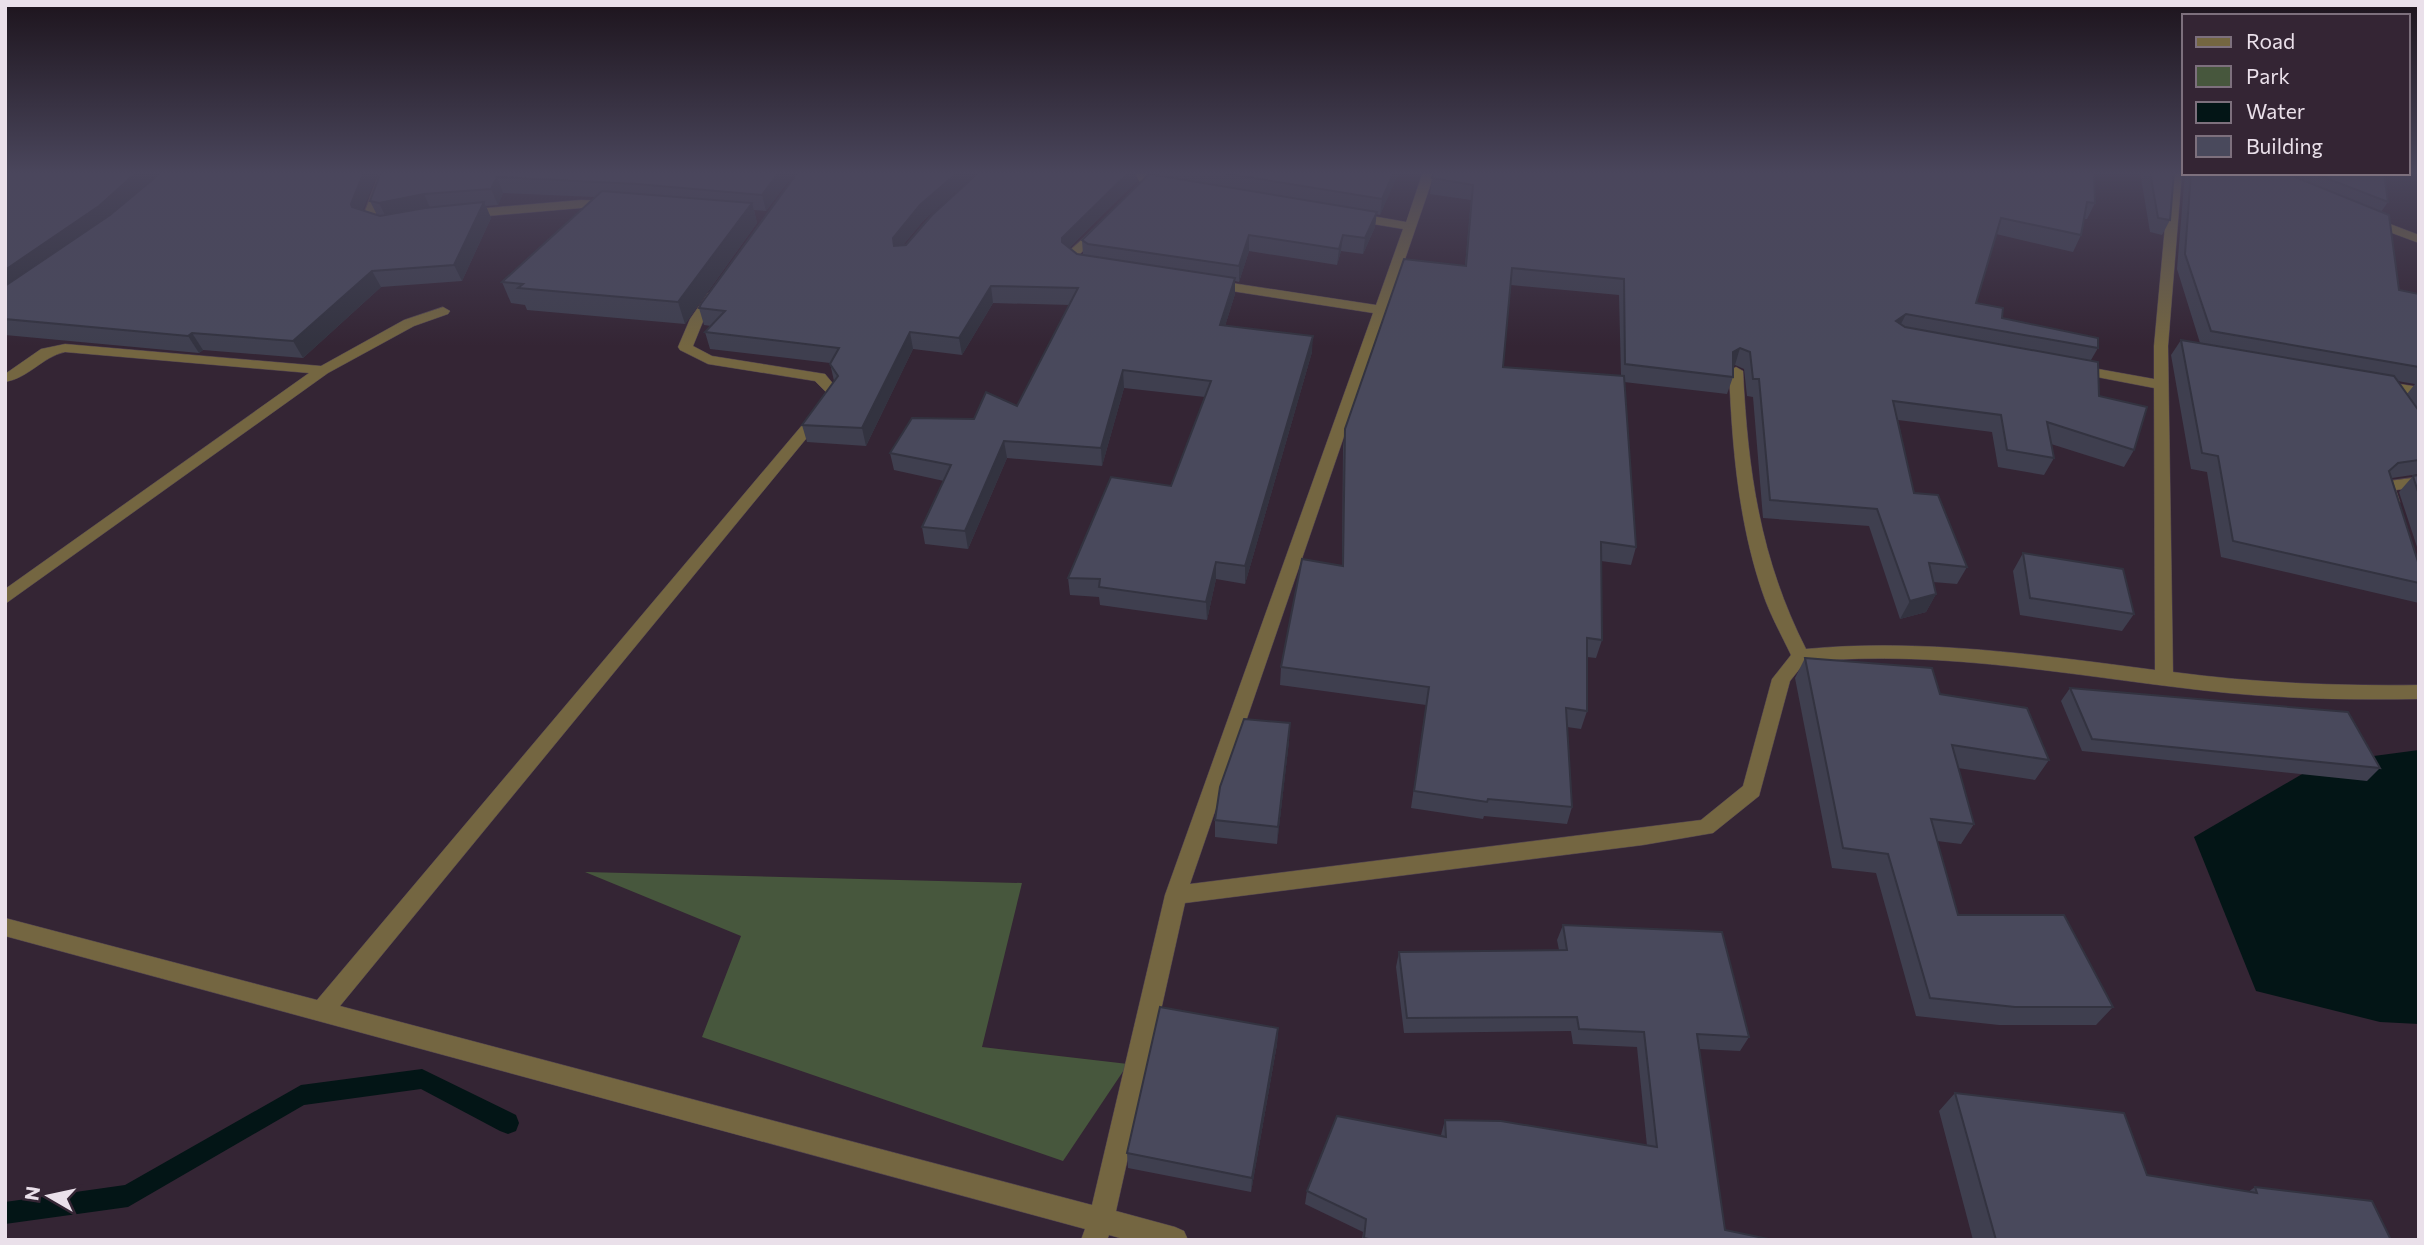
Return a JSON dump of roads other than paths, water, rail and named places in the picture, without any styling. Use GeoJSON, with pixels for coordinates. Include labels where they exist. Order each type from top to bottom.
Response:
{"type":"FeatureCollection","features":[{"type":"Feature","properties":{"kind":"street"},"geometry":{"type":"LineString","coordinates":[[1097,267],[1084,265],[1071,256],[1098,230]]}},
{"type":"Feature","properties":{"kind":"street"},"geometry":{"type":"LineString","coordinates":[[1098,1230],[1176,895],[1409,230]]}},
{"type":"Feature","properties":{"kind":"street"},"geometry":{"type":"LineString","coordinates":[[2164,677],[2162,385],[2168,347],[2173,230]]}},
{"type":"Feature","properties":{"kind":"street"},"geometry":{"type":"LineString","coordinates":[[2396,230],[2419,239]]}},
{"type":"Feature","properties":{"kind":"street"},"geometry":{"type":"LineString","coordinates":[[1192,281],[1381,310]]}},
{"type":"Feature","properties":{"kind":"street"},"geometry":{"type":"LineString","coordinates":[[321,1012],[814,420],[832,392],[820,377],[708,360],[685,347],[697,319],[721,286]]}},
{"type":"Feature","properties":{"kind":"street"},"geometry":{"type":"LineString","coordinates":[[5,598],[323,370],[409,323],[443,311]]}},
{"type":"Feature","properties":{"kind":"street"},"geometry":{"type":"LineString","coordinates":[[5,378],[15,376],[46,352],[65,348],[323,370]]}},
{"type":"Feature","properties":{"kind":"street"},"geometry":{"type":"LineString","coordinates":[[2056,366],[2162,385]]}},
{"type":"Feature","properties":{"kind":"street"},"geometry":{"type":"LineString","coordinates":[[1736,371],[1745,492],[1754,538],[1771,594],[1800,656]]}},
{"type":"Feature","properties":{"kind":"street"},"geometry":{"type":"LineString","coordinates":[[2366,382],[2419,391]]}},
{"type":"Feature","properties":{"kind":"street"},"geometry":{"type":"LineString","coordinates":[[2389,386],[2404,408]]}},
{"type":"Feature","properties":{"kind":"street"},"geometry":{"type":"LineString","coordinates":[[2395,512],[2387,486],[2419,482]]}},
{"type":"Feature","properties":{"kind":"street"},"geometry":{"type":"LineString","coordinates":[[1176,895],[1706,827],[1752,790],[1781,679],[1800,656],[1852,651],[2029,660],[2228,686],[2331,692],[2419,692]]}},
{"type":"Feature","properties":{"kind":"street"},"geometry":{"type":"LineString","coordinates":[[5,927],[321,1012],[1098,1230],[1175,1240]]}},
{"type":"Feature","properties":{"kind":"water"},"geometry":{"type":"Polygon","coordinates":[[[2419,750],[2419,1024],[2380,1022],[2256,991],[2194,837],[2321,763],[2419,750]]]}},
{"type":"Feature","properties":{"kind":"waterway"},"geometry":{"type":"LineString","coordinates":[[5,1213],[128,1196],[301,1095],[422,1079],[508,1123]]}}]}
